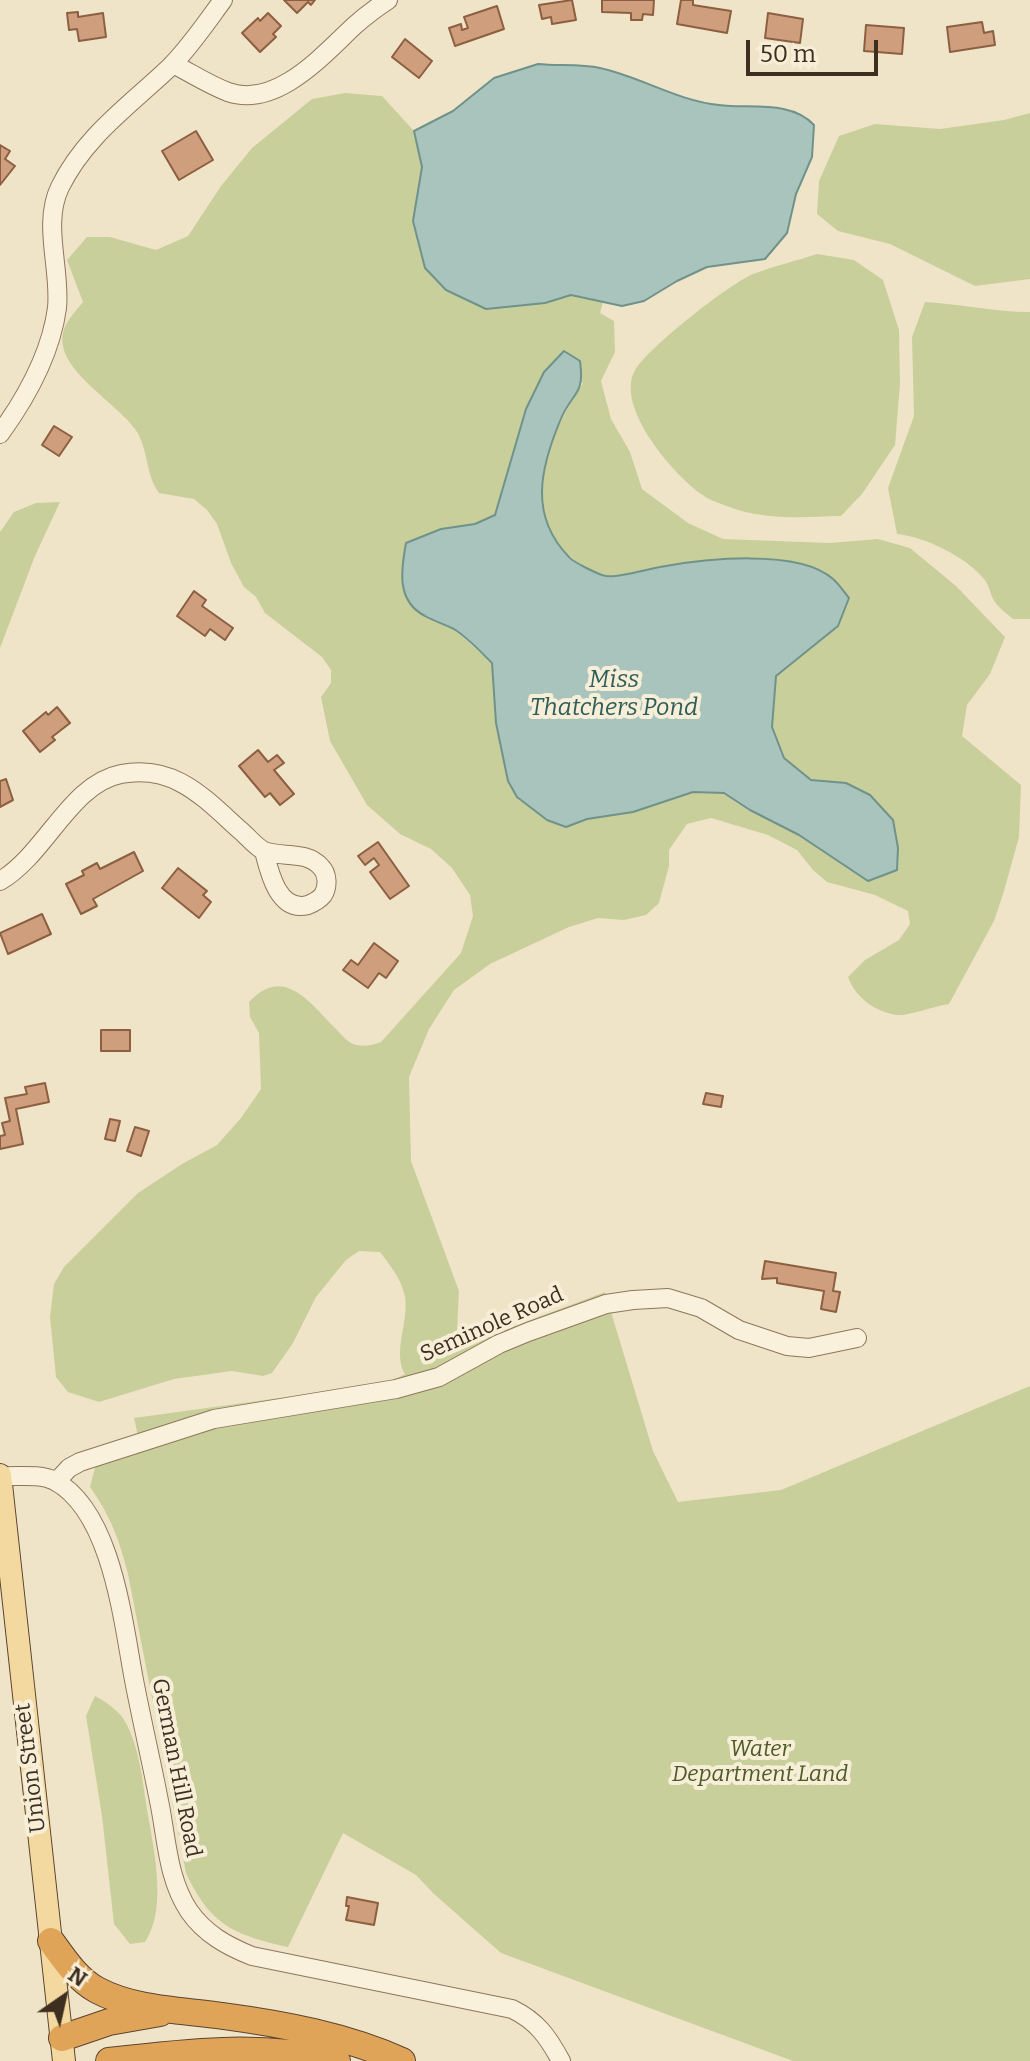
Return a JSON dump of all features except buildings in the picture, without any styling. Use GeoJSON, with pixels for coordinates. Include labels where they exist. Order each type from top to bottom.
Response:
{"type":"FeatureCollection","features":[{"type":"Feature","properties":{"kind":"highway"},"geometry":{"type":"LineString","coordinates":[[51,1941],[80,1978],[99,1991],[175,2011],[224,2016],[318,2034],[365,2046],[402,2061]]}},
{"type":"Feature","properties":{"kind":"highway"},"geometry":{"type":"LineString","coordinates":[[63,2050],[109,2022],[175,2011]]}},
{"type":"Feature","properties":{"kind":"highway"},"geometry":{"type":"LineString","coordinates":[[109,2061],[253,2049],[337,2061]]}},
{"type":"Feature","properties":{"kind":"main road","name":"Union Street"},"geometry":{"type":"LineString","coordinates":[[0,1476],[63,2050]]}},
{"type":"Feature","properties":{"kind":"street"},"geometry":{"type":"LineString","coordinates":[[0,434],[32,381],[49,344],[57,306],[52,227],[59,189],[92,138],[173,64],[223,0]]}},
{"type":"Feature","properties":{"kind":"street"},"geometry":{"type":"LineString","coordinates":[[173,64],[230,92],[247,95],[266,92],[308,69],[353,27],[388,0]]}},
{"type":"Feature","properties":{"kind":"street"},"geometry":{"type":"LineString","coordinates":[[0,881],[27,861],[87,790],[102,780],[121,774],[163,774],[182,781],[264,851]]}},
{"type":"Feature","properties":{"kind":"street","name":"Seminole Road"},"geometry":{"type":"LineString","coordinates":[[56,1482],[69,1468],[80,1462],[180,1428],[214,1419],[396,1389],[439,1377],[499,1344],[606,1304],[668,1298],[701,1308],[739,1330],[787,1346],[809,1348],[857,1338]]}},
{"type":"Feature","properties":{"kind":"street"},"geometry":{"type":"LineString","coordinates":[[0,1476],[47,1478],[56,1482]]}},
{"type":"Feature","properties":{"kind":"street","name":"German Hill Road"},"geometry":{"type":"LineString","coordinates":[[56,1482],[86,1513],[110,1564],[122,1610],[170,1869],[189,1910],[203,1929],[227,1947],[252,1956],[512,2009],[529,2017],[540,2027],[561,2061]]}},
{"type":"Feature","properties":{"kind":"green space","name":"Water Department Land"},"geometry":{"type":"Polygon","coordinates":[[[345,93],[382,96],[414,131],[422,167],[413,221],[425,268],[446,289],[486,309],[545,303],[571,295],[603,302],[600,313],[614,321],[615,352],[601,381],[611,419],[630,452],[642,489],[688,523],[723,539],[830,543],[878,539],[910,548],[956,586],[1005,637],[990,674],[967,705],[962,736],[1021,785],[1019,837],[994,921],[949,1004],[897,1015],[881,1011],[867,1002],[848,977],[865,960],[899,940],[910,924],[908,911],[875,895],[827,882],[797,850],[768,835],[711,818],[687,824],[669,850],[669,866],[659,903],[646,915],[624,920],[598,918],[569,927],[490,964],[454,990],[429,1029],[409,1077],[411,1161],[459,1291],[457,1331],[452,1350],[605,1292],[653,1451],[678,1502],[781,1490],[1030,1386],[1030,2061],[793,2061],[501,1953],[416,1875],[343,1833],[288,1947],[253,1938],[226,1925],[204,1905],[186,1873],[128,1574],[114,1529],[90,1487],[96,1464],[141,1450],[134,1418],[388,1383],[405,1374],[401,1366],[400,1347],[405,1297],[392,1267],[380,1252],[359,1251],[346,1260],[316,1297],[293,1343],[272,1373],[263,1376],[232,1371],[174,1379],[99,1402],[68,1392],[56,1377],[50,1317],[54,1284],[64,1267],[138,1193],[217,1145],[241,1118],[261,1089],[259,1033],[250,1017],[249,1002],[262,991],[285,987],[306,999],[350,1042],[362,1046],[381,1042],[461,953],[473,916],[470,895],[452,868],[431,849],[400,834],[367,805],[330,741],[321,697],[331,683],[331,670],[322,657],[265,613],[256,597],[244,587],[231,563],[217,524],[207,510],[194,499],[159,493],[135,429],[77,372],[68,359],[63,346],[63,333],[83,302],[67,260],[87,237],[110,237],[156,250],[188,236],[221,186],[252,148],[312,99],[345,93]],[[544,372],[526,409],[495,515],[475,524],[441,529],[422,614],[455,630],[492,663],[496,723],[508,781],[566,826],[587,819],[633,812],[693,792],[724,793],[799,835],[868,881],[897,870],[898,848],[893,820],[870,795],[846,783],[811,780],[784,758],[772,727],[776,676],[838,625],[745,558],[678,564],[605,576],[580,565],[560,546],[548,527],[542,506],[541,485],[552,442],[583,383],[544,372]]]}},
{"type":"Feature","properties":{"kind":"green space"},"geometry":{"type":"Polygon","coordinates":[[[1030,113],[1030,279],[975,286],[890,244],[838,231],[817,214],[819,181],[839,136],[875,124],[940,129],[1030,113]]]}},
{"type":"Feature","properties":{"kind":"green space"},"geometry":{"type":"Polygon","coordinates":[[[817,254],[854,260],[883,280],[899,330],[900,384],[895,445],[862,494],[841,516],[777,517],[738,510],[708,498],[692,487],[664,458],[640,421],[633,403],[631,385],[635,370],[672,333],[742,280],[817,254]]]}},
{"type":"Feature","properties":{"kind":"green space"},"geometry":{"type":"Polygon","coordinates":[[[925,302],[1030,312],[1030,619],[1013,619],[1006,613],[995,602],[984,579],[967,563],[945,549],[897,534],[888,488],[914,416],[912,337],[925,302]]]}},
{"type":"Feature","properties":{"kind":"green space"},"geometry":{"type":"Polygon","coordinates":[[[60,502],[35,556],[0,648],[0,532],[14,512],[36,503],[60,502]]]}},
{"type":"Feature","properties":{"kind":"green space"},"geometry":{"type":"Polygon","coordinates":[[[95,1696],[124,1720],[140,1763],[157,1874],[156,1911],[145,1942],[130,1944],[114,1924],[102,1816],[86,1716],[95,1696]]]}},
{"type":"Feature","properties":{"kind":"water"},"geometry":{"type":"Polygon","coordinates":[[[538,64],[600,68],[704,103],[770,107],[805,117],[814,125],[812,157],[796,194],[787,233],[765,259],[707,267],[644,301],[622,306],[571,295],[545,303],[486,309],[446,290],[425,268],[413,221],[422,167],[414,131],[453,111],[494,78],[538,64]]]}},
{"type":"Feature","properties":{"kind":"water","name":"Miss Thatchers Pond"},"geometry":{"type":"Polygon","coordinates":[[[564,351],[580,361],[581,381],[560,421],[544,474],[543,509],[556,541],[571,559],[606,576],[700,561],[750,558],[798,563],[818,569],[835,581],[849,598],[838,626],[776,676],[772,727],[784,758],[811,780],[846,783],[870,795],[893,820],[898,848],[897,870],[868,881],[799,835],[724,793],[693,792],[633,812],[587,819],[566,827],[547,820],[517,797],[508,781],[496,723],[492,663],[454,629],[416,610],[405,593],[403,564],[406,543],[441,529],[475,524],[495,515],[526,409],[544,372],[564,351]]]}}]}
